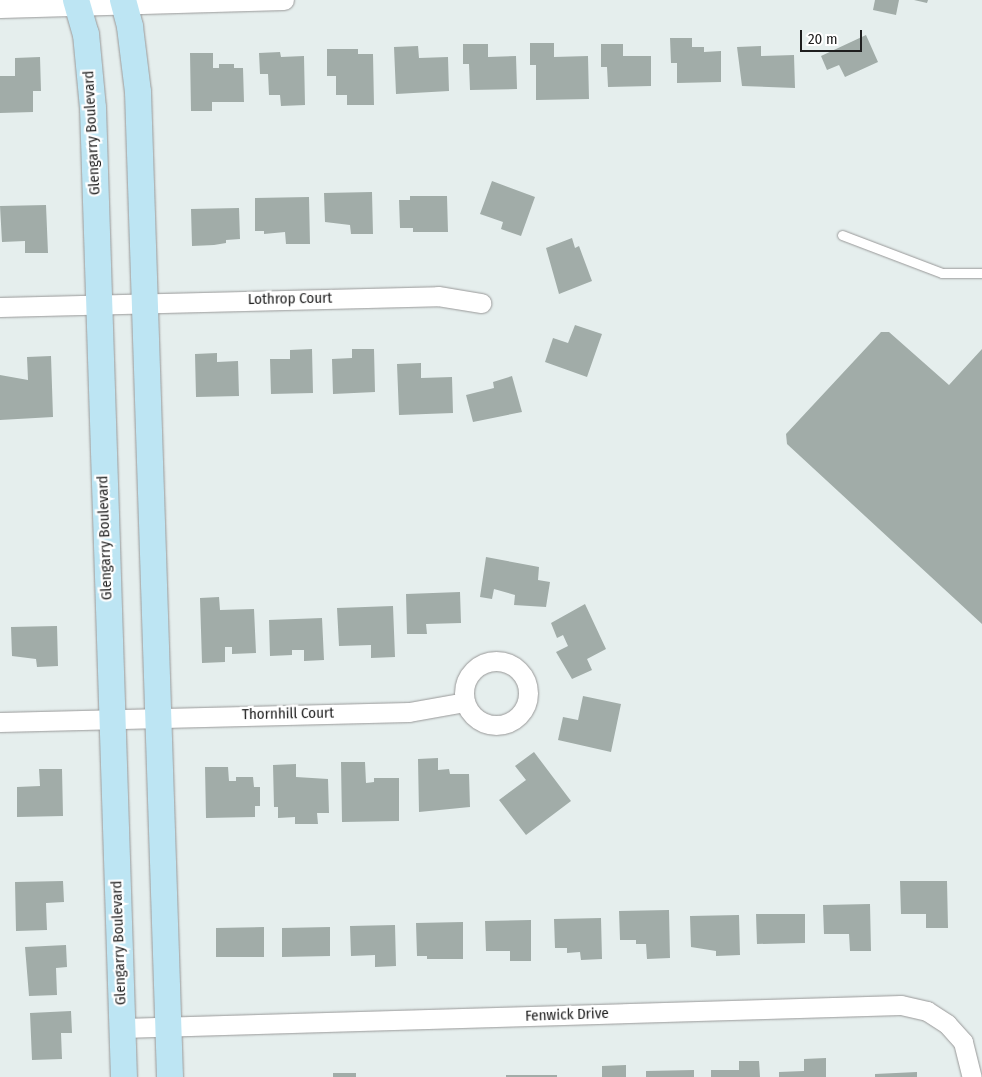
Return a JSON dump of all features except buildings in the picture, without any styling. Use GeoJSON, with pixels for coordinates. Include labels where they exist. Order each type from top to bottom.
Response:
{"type":"FeatureCollection","features":[{"type":"Feature","properties":{"kind":"street"},"geometry":{"type":"LineString","coordinates":[[0,8],[77,3],[284,0]]}},
{"type":"Feature","properties":{"kind":"street"},"geometry":{"type":"LineString","coordinates":[[123,2],[130,27],[138,92],[156,717],[170,1077]]}},
{"type":"Feature","properties":{"kind":"street","name":"Glengarry Boulevard"},"geometry":{"type":"LineString","coordinates":[[77,3],[86,34],[93,108],[111,719],[124,1077]]}},
{"type":"Feature","properties":{"kind":"street","name":"Lothrop Court"},"geometry":{"type":"LineString","coordinates":[[0,307],[438,296],[481,303]]}},
{"type":"Feature","properties":{"kind":"street","name":"Thornhill Court"},"geometry":{"type":"LineString","coordinates":[[0,722],[409,712],[465,702]]}},
{"type":"Feature","properties":{"kind":"street","name":"Fenwick Drive"},"geometry":{"type":"LineString","coordinates":[[122,1028],[902,1005],[927,1011],[947,1024],[963,1042],[972,1077]]}},
{"type":"Feature","properties":{"kind":"lane"},"geometry":{"type":"LineString","coordinates":[[842,235],[942,273],[982,273]]}}]}
